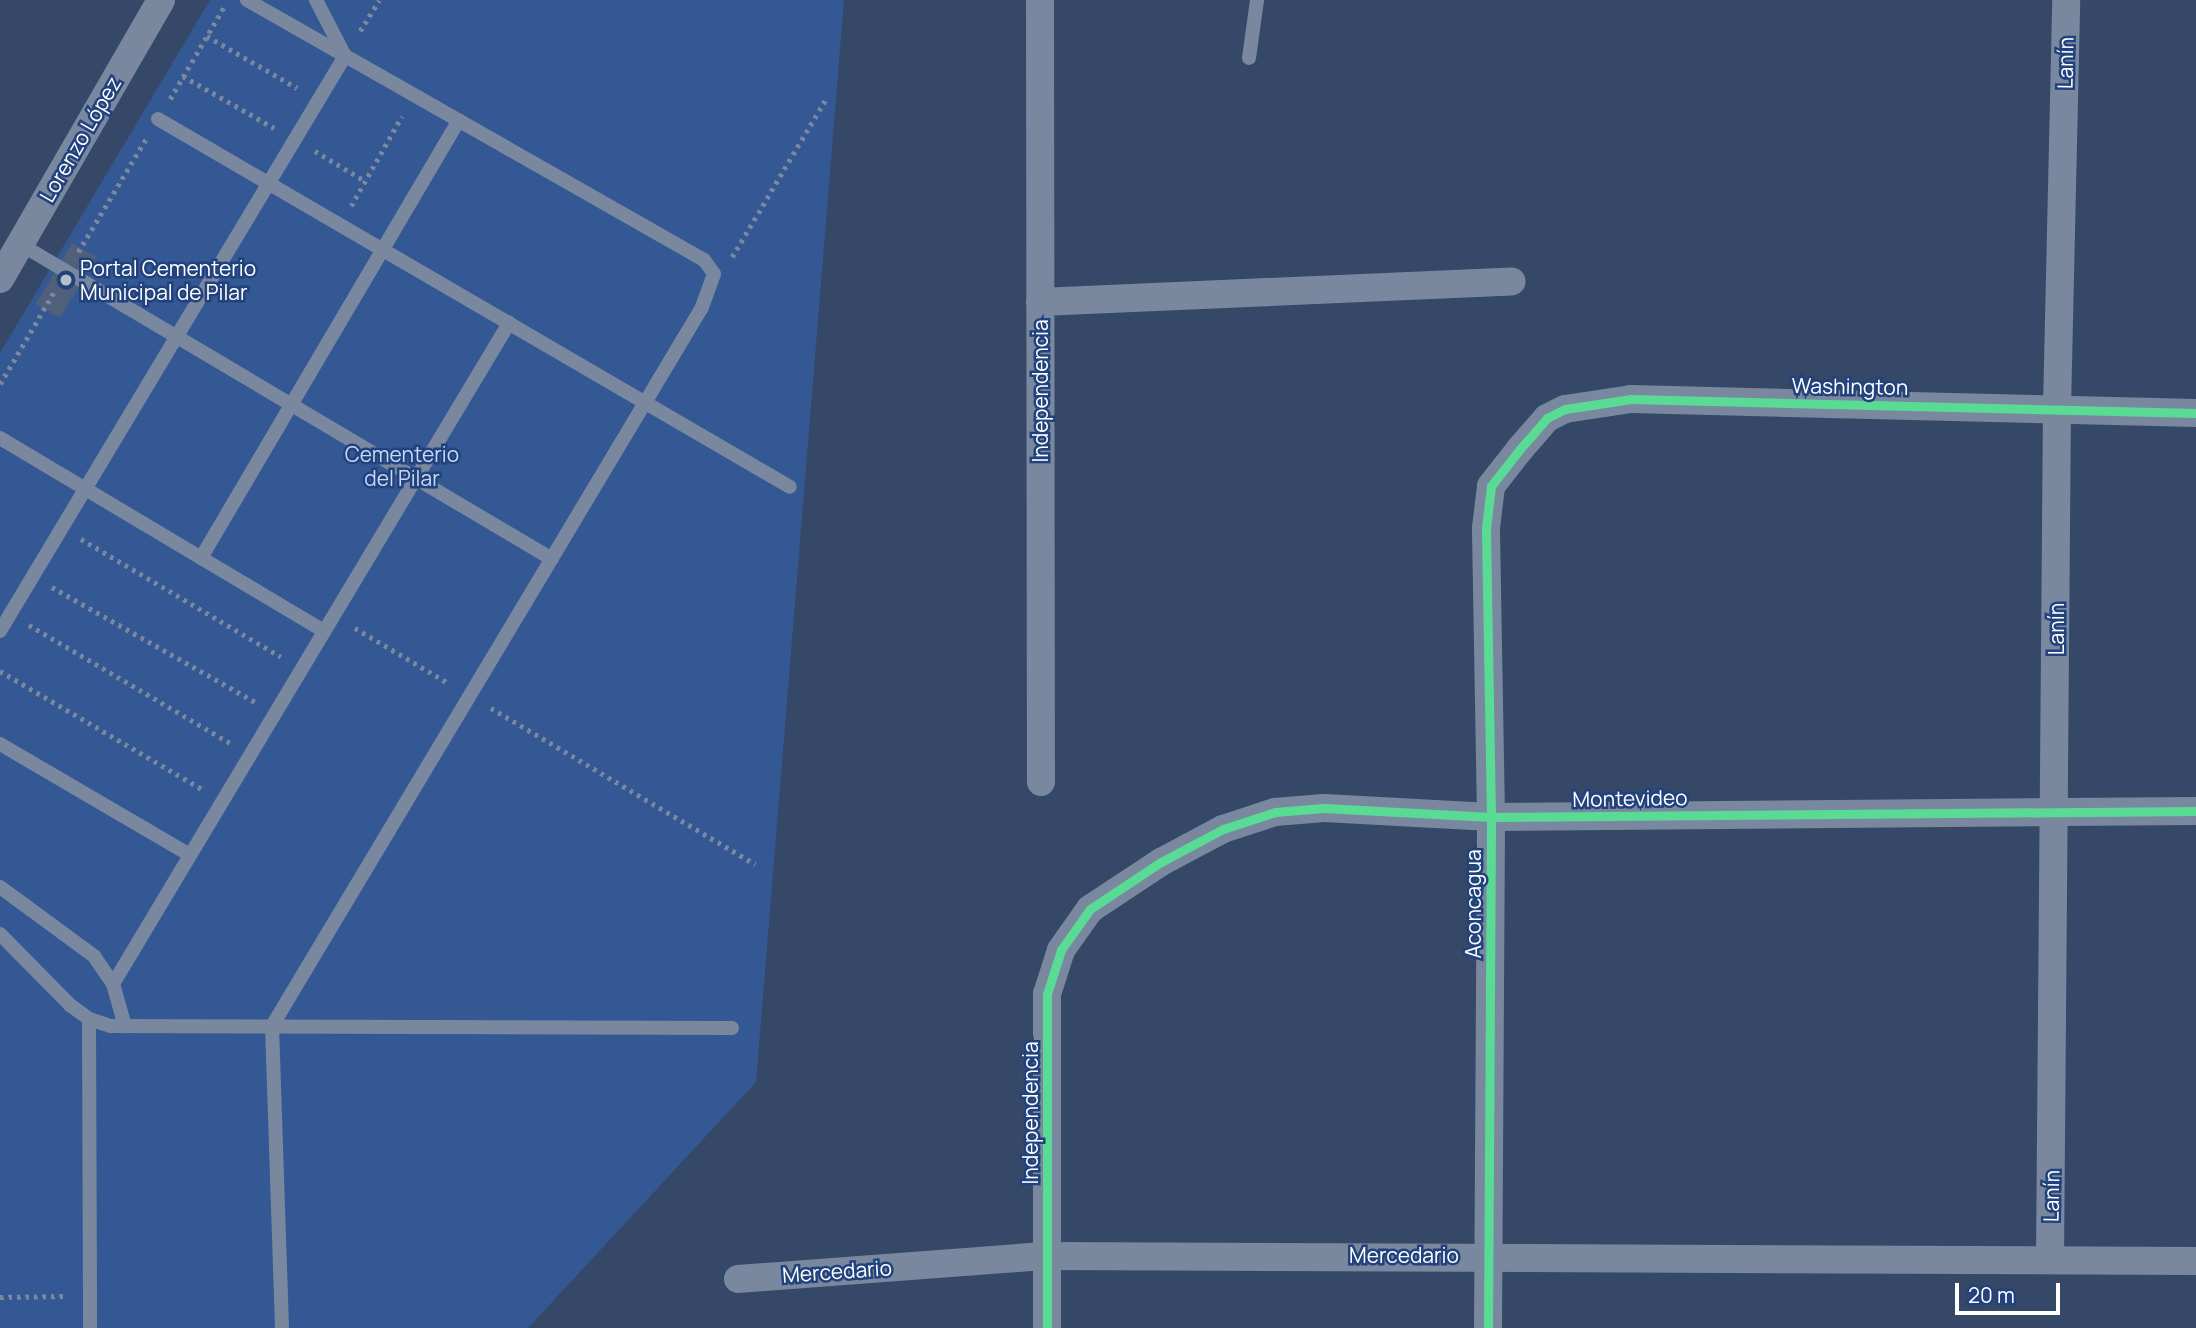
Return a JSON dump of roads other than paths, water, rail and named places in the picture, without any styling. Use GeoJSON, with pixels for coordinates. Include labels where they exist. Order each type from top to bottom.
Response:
{"type":"FeatureCollection","features":[{"type":"Feature","properties":{"kind":"street","name":"Lorenzo López"},"geometry":{"type":"LineString","coordinates":[[1,274],[161,0]]}},
{"type":"Feature","properties":{"kind":"street","name":"Independencia"},"geometry":{"type":"LineString","coordinates":[[1040,0],[1041,782]]}},
{"type":"Feature","properties":{"kind":"street","name":"Lanín"},"geometry":{"type":"LineString","coordinates":[[2050,1259],[2057,408],[2066,0]]}},
{"type":"Feature","properties":{"kind":"street"},"geometry":{"type":"LineString","coordinates":[[1040,303],[1512,281]]}},
{"type":"Feature","properties":{"kind":"street","name":"Washington"},"geometry":{"type":"LineString","coordinates":[[1520,449],[1547,418],[1565,409],[1631,399],[2196,413]]}},
{"type":"Feature","properties":{"kind":"street","name":"Aconcagua"},"geometry":{"type":"LineString","coordinates":[[1488,1328],[1491,817],[1487,501],[1491,486],[1520,449]]}},
{"type":"Feature","properties":{"kind":"street","name":"Montevideo"},"geometry":{"type":"LineString","coordinates":[[1090,909],[1161,862],[1223,830],[1275,812],[1324,808],[1491,817],[2196,811]]}},
{"type":"Feature","properties":{"kind":"street","name":"Independencia"},"geometry":{"type":"LineString","coordinates":[[1047,1328],[1047,994],[1061,950],[1090,909]]}},
{"type":"Feature","properties":{"kind":"street","name":"Mercedario"},"geometry":{"type":"LineString","coordinates":[[738,1279],[1047,1256],[1488,1255],[2196,1261]]}},
{"type":"Feature","properties":{"kind":"lane"},"geometry":{"type":"LineString","coordinates":[[247,0],[704,260],[714,274],[712,291],[272,1026],[282,1328]]}},
{"type":"Feature","properties":{"kind":"lane"},"geometry":{"type":"LineString","coordinates":[[316,0],[345,56]]}},
{"type":"Feature","properties":{"kind":"lane"},"geometry":{"type":"LineString","coordinates":[[1249,58],[1257,0]]}},
{"type":"Feature","properties":{"kind":"lane"},"geometry":{"type":"LineString","coordinates":[[0,631],[345,56]]}},
{"type":"Feature","properties":{"kind":"lane"},"geometry":{"type":"LineString","coordinates":[[158,119],[790,487]]}},
{"type":"Feature","properties":{"kind":"lane"},"geometry":{"type":"LineString","coordinates":[[201,558],[459,120]]}},
{"type":"Feature","properties":{"kind":"lane"},"geometry":{"type":"LineString","coordinates":[[20,244],[552,559]]}},
{"type":"Feature","properties":{"kind":"lane"},"geometry":{"type":"LineString","coordinates":[[113,984],[509,323]]}},
{"type":"Feature","properties":{"kind":"lane"},"geometry":{"type":"LineString","coordinates":[[0,438],[324,631]]}},
{"type":"Feature","properties":{"kind":"lane"},"geometry":{"type":"LineString","coordinates":[[0,744],[190,855]]}},
{"type":"Feature","properties":{"kind":"lane"},"geometry":{"type":"LineString","coordinates":[[0,887],[94,956],[113,984],[125,1026]]}},
{"type":"Feature","properties":{"kind":"lane"},"geometry":{"type":"LineString","coordinates":[[0,934],[28,966],[89,1019],[125,1026],[732,1028]]}},
{"type":"Feature","properties":{"kind":"lane"},"geometry":{"type":"LineString","coordinates":[[89,1019],[89,1328]]}},
{"type":"Feature","properties":{"kind":"place","name":"Portal Cementerio Municipal de Pilar"},"geometry":{"type":"Point","coordinates":[66,280]}},
{"type":"Feature","properties":{"kind":"park label","name":"Cementerio del Pilar"},"geometry":{"type":"Point","coordinates":[402,466]}}]}
